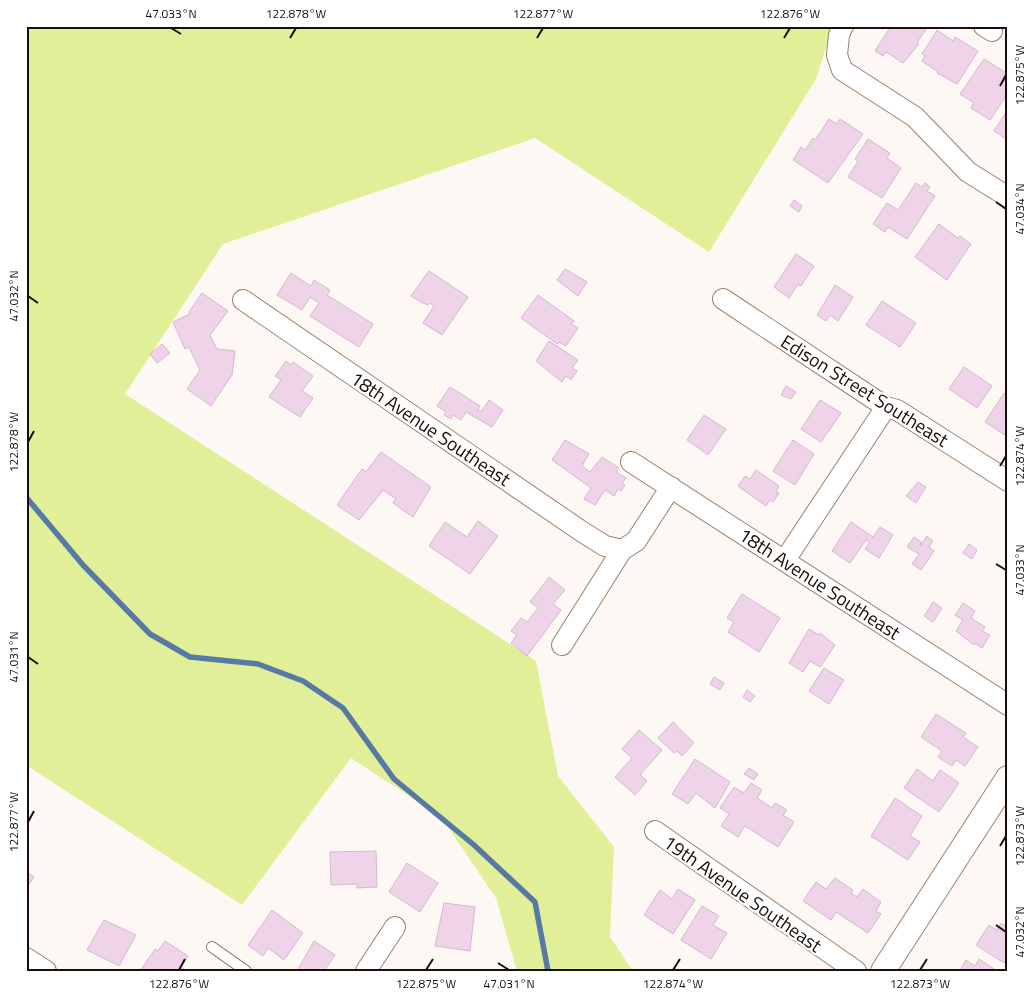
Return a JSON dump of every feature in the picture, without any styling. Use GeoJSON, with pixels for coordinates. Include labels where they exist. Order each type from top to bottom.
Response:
{"type":"FeatureCollection","features":[{"type":"Feature","properties":{"kind":"street"},"geometry":{"type":"LineString","coordinates":[[843,26],[839,35],[837,55],[842,70],[915,117],[968,172],[1008,198]]}},
{"type":"Feature","properties":{"kind":"street","name":"Edison Street Southeast"},"geometry":{"type":"LineString","coordinates":[[723,298],[886,407],[897,410],[1008,481]]}},
{"type":"Feature","properties":{"kind":"street","name":"18th Avenue Southeast"},"geometry":{"type":"LineString","coordinates":[[244,300],[581,531],[605,546],[622,550]]}},
{"type":"Feature","properties":{"kind":"street"},"geometry":{"type":"LineString","coordinates":[[785,560],[886,407]]}},
{"type":"Feature","properties":{"kind":"street","name":"18th Avenue Southeast"},"geometry":{"type":"LineString","coordinates":[[631,462],[1006,698]]}},
{"type":"Feature","properties":{"kind":"street"},"geometry":{"type":"LineString","coordinates":[[562,645],[622,550],[636,541],[671,487]]}},
{"type":"Feature","properties":{"kind":"street"},"geometry":{"type":"LineString","coordinates":[[883,971],[1008,778]]}},
{"type":"Feature","properties":{"kind":"street","name":"19th Avenue Southeast"},"geometry":{"type":"LineString","coordinates":[[655,832],[856,971]]}},
{"type":"Feature","properties":{"kind":"street"},"geometry":{"type":"LineString","coordinates":[[366,971],[395,927]]}},
{"type":"Feature","properties":{"kind":"street"},"geometry":{"type":"LineString","coordinates":[[26,958],[46,971]]}},
{"type":"Feature","properties":{"kind":"lane"},"geometry":{"type":"LineString","coordinates":[[212,947],[246,971]]}},
{"type":"Feature","properties":{"kind":"green space"},"geometry":{"type":"Polygon","coordinates":[[[26,26],[833,26],[816,79],[709,252],[535,138],[223,244],[125,394],[536,661],[558,776],[614,847],[610,937],[633,971],[517,971],[496,898],[441,817],[351,758],[242,905],[26,765],[26,26]]]}},
{"type":"Feature","properties":{"kind":"building"},"geometry":{"type":"Polygon","coordinates":[[[891,26],[928,26],[917,43],[919,44],[903,63],[886,52],[883,56],[875,51],[891,26]]]}},
{"type":"Feature","properties":{"kind":"building"},"geometry":{"type":"Polygon","coordinates":[[[937,30],[953,41],[955,37],[978,51],[957,84],[937,73],[922,61],[925,56],[922,54],[937,30]]]}},
{"type":"Feature","properties":{"kind":"building"},"geometry":{"type":"Polygon","coordinates":[[[984,59],[1008,74],[1008,93],[990,120],[971,108],[974,103],[960,94],[984,59]]]}},
{"type":"Feature","properties":{"kind":"building"},"geometry":{"type":"Polygon","coordinates":[[[1008,109],[1008,140],[994,131],[1008,109]]]}},
{"type":"Feature","properties":{"kind":"building"},"geometry":{"type":"Polygon","coordinates":[[[829,119],[837,124],[840,119],[863,134],[828,183],[793,160],[801,147],[805,150],[813,138],[815,140],[829,119]]]}},
{"type":"Feature","properties":{"kind":"building"},"geometry":{"type":"Polygon","coordinates":[[[868,139],[890,153],[887,158],[901,168],[882,198],[848,177],[858,161],[855,159],[868,139]]]}},
{"type":"Feature","properties":{"kind":"building"},"geometry":{"type":"Polygon","coordinates":[[[916,183],[922,187],[925,183],[930,187],[927,191],[935,196],[907,239],[888,227],[885,232],[873,224],[887,203],[898,210],[916,183]]]}},
{"type":"Feature","properties":{"kind":"building"},"geometry":{"type":"Polygon","coordinates":[[[794,200],[802,206],[799,212],[790,206],[794,200]]]}},
{"type":"Feature","properties":{"kind":"building"},"geometry":{"type":"Polygon","coordinates":[[[939,224],[958,238],[960,236],[971,244],[947,280],[915,257],[939,224]]]}},
{"type":"Feature","properties":{"kind":"building"},"geometry":{"type":"Polygon","coordinates":[[[796,254],[814,266],[801,286],[798,284],[789,298],[774,287],[796,254]]]}},
{"type":"Feature","properties":{"kind":"building"},"geometry":{"type":"Polygon","coordinates":[[[565,269],[587,282],[578,296],[557,280],[565,269]]]}},
{"type":"Feature","properties":{"kind":"building"},"geometry":{"type":"Polygon","coordinates":[[[429,271],[468,297],[442,335],[423,323],[434,306],[430,303],[428,305],[423,303],[411,296],[429,271]]]}},
{"type":"Feature","properties":{"kind":"building"},"geometry":{"type":"Polygon","coordinates":[[[291,273],[311,286],[314,280],[330,290],[327,295],[373,324],[359,347],[310,316],[319,303],[310,297],[302,310],[277,295],[291,273]]]}},
{"type":"Feature","properties":{"kind":"building"},"geometry":{"type":"Polygon","coordinates":[[[835,285],[853,297],[838,321],[830,315],[826,321],[817,315],[835,285]]]}},
{"type":"Feature","properties":{"kind":"building"},"geometry":{"type":"Polygon","coordinates":[[[202,293],[228,311],[210,335],[217,349],[235,351],[232,375],[211,406],[187,389],[200,370],[189,347],[185,349],[173,322],[190,314],[189,312],[202,293]]]}},
{"type":"Feature","properties":{"kind":"building"},"geometry":{"type":"Polygon","coordinates":[[[538,295],[574,321],[571,324],[578,328],[566,346],[559,342],[557,344],[521,318],[538,295]]]}},
{"type":"Feature","properties":{"kind":"building"},"geometry":{"type":"Polygon","coordinates":[[[882,301],[916,323],[900,347],[866,325],[882,301]]]}},
{"type":"Feature","properties":{"kind":"building"},"geometry":{"type":"Polygon","coordinates":[[[549,341],[578,360],[572,368],[577,371],[571,380],[566,376],[562,382],[536,361],[549,341]]]}},
{"type":"Feature","properties":{"kind":"building"},"geometry":{"type":"Polygon","coordinates":[[[162,344],[170,353],[157,363],[150,354],[162,344]]]}},
{"type":"Feature","properties":{"kind":"building"},"geometry":{"type":"Polygon","coordinates":[[[286,361],[291,365],[293,362],[313,376],[302,391],[313,398],[300,417],[269,397],[281,380],[275,376],[286,361]]]}},
{"type":"Feature","properties":{"kind":"building"},"geometry":{"type":"Polygon","coordinates":[[[964,367],[992,386],[977,408],[949,389],[964,367]]]}},
{"type":"Feature","properties":{"kind":"building"},"geometry":{"type":"Polygon","coordinates":[[[786,386],[796,392],[791,399],[781,395],[786,386]]]}},
{"type":"Feature","properties":{"kind":"building"},"geometry":{"type":"Polygon","coordinates":[[[450,387],[480,406],[478,410],[481,412],[489,400],[503,410],[492,427],[466,412],[461,420],[453,415],[451,419],[444,415],[446,412],[437,406],[450,387]]]}},
{"type":"Feature","properties":{"kind":"building"},"geometry":{"type":"Polygon","coordinates":[[[1004,393],[1008,395],[1008,437],[985,422],[1004,393]]]}},
{"type":"Feature","properties":{"kind":"building"},"geometry":{"type":"Polygon","coordinates":[[[820,400],[841,413],[821,442],[801,429],[820,400]]]}},
{"type":"Feature","properties":{"kind":"building"},"geometry":{"type":"Polygon","coordinates":[[[704,415],[726,429],[708,455],[687,440],[704,415]]]}},
{"type":"Feature","properties":{"kind":"building"},"geometry":{"type":"Polygon","coordinates":[[[565,440],[589,454],[582,466],[590,472],[602,457],[619,468],[616,472],[626,478],[622,483],[625,485],[621,491],[618,489],[614,496],[605,490],[595,505],[584,499],[591,488],[552,460],[565,440]]]}},
{"type":"Feature","properties":{"kind":"building"},"geometry":{"type":"Polygon","coordinates":[[[793,440],[814,454],[795,485],[773,471],[793,440]]]}},
{"type":"Feature","properties":{"kind":"building"},"geometry":{"type":"Polygon","coordinates":[[[381,452],[431,487],[413,517],[393,503],[396,499],[383,490],[359,520],[337,505],[362,469],[366,472],[381,452]]]}},
{"type":"Feature","properties":{"kind":"building"},"geometry":{"type":"Polygon","coordinates":[[[756,470],[779,486],[776,492],[779,493],[773,502],[770,500],[766,506],[738,486],[745,476],[750,479],[756,470]]]}},
{"type":"Feature","properties":{"kind":"building"},"geometry":{"type":"Polygon","coordinates":[[[918,482],[926,487],[916,503],[906,496],[918,482]]]}},
{"type":"Feature","properties":{"kind":"building"},"geometry":{"type":"Polygon","coordinates":[[[478,521],[498,536],[470,574],[429,546],[445,522],[467,537],[478,521]]]}},
{"type":"Feature","properties":{"kind":"building"},"geometry":{"type":"Polygon","coordinates":[[[851,522],[873,537],[880,527],[893,535],[879,558],[865,549],[870,542],[866,540],[850,563],[832,551],[851,522]]]}},
{"type":"Feature","properties":{"kind":"building"},"geometry":{"type":"Polygon","coordinates":[[[927,536],[933,541],[929,547],[934,551],[921,570],[912,564],[919,554],[907,547],[914,537],[921,542],[920,546],[927,536]]]}},
{"type":"Feature","properties":{"kind":"building"},"geometry":{"type":"Polygon","coordinates":[[[969,544],[977,550],[972,559],[963,553],[969,544]]]}},
{"type":"Feature","properties":{"kind":"building"},"geometry":{"type":"Polygon","coordinates":[[[549,577],[565,590],[553,604],[561,610],[527,656],[511,643],[517,635],[511,631],[521,618],[527,622],[538,608],[530,602],[549,577]]]}},
{"type":"Feature","properties":{"kind":"building"},"geometry":{"type":"Polygon","coordinates":[[[742,594],[780,618],[759,652],[728,632],[734,622],[727,618],[742,594]]]}},
{"type":"Feature","properties":{"kind":"building"},"geometry":{"type":"Polygon","coordinates":[[[933,602],[942,608],[933,622],[924,616],[933,602]]]}},
{"type":"Feature","properties":{"kind":"building"},"geometry":{"type":"Polygon","coordinates":[[[963,603],[975,611],[971,618],[985,627],[982,631],[990,635],[982,648],[975,643],[974,645],[956,631],[963,620],[955,615],[963,603]]]}},
{"type":"Feature","properties":{"kind":"building"},"geometry":{"type":"Polygon","coordinates":[[[809,629],[819,635],[820,633],[835,645],[820,667],[810,661],[803,672],[789,663],[809,629]]]}},
{"type":"Feature","properties":{"kind":"building"},"geometry":{"type":"Polygon","coordinates":[[[824,668],[844,680],[829,704],[809,691],[824,668]]]}},
{"type":"Feature","properties":{"kind":"building"},"geometry":{"type":"Polygon","coordinates":[[[714,677],[724,683],[720,690],[710,684],[714,677]]]}},
{"type":"Feature","properties":{"kind":"building"},"geometry":{"type":"Polygon","coordinates":[[[747,690],[755,696],[750,702],[743,697],[747,690]]]}},
{"type":"Feature","properties":{"kind":"building"},"geometry":{"type":"Polygon","coordinates":[[[936,714],[966,733],[963,737],[978,747],[965,766],[956,760],[952,766],[938,757],[942,751],[921,737],[936,714]]]}},
{"type":"Feature","properties":{"kind":"building"},"geometry":{"type":"Polygon","coordinates":[[[673,722],[694,743],[682,756],[677,751],[674,753],[658,738],[673,722]]]}},
{"type":"Feature","properties":{"kind":"building"},"geometry":{"type":"Polygon","coordinates":[[[639,730],[662,750],[640,775],[647,781],[635,795],[615,777],[632,758],[622,749],[639,730]]]}},
{"type":"Feature","properties":{"kind":"building"},"geometry":{"type":"Polygon","coordinates":[[[695,759],[730,782],[715,808],[696,793],[688,804],[672,794],[695,759]]]}},
{"type":"Feature","properties":{"kind":"building"},"geometry":{"type":"Polygon","coordinates":[[[749,768],[758,774],[754,780],[744,774],[749,768]]]}},
{"type":"Feature","properties":{"kind":"building"},"geometry":{"type":"Polygon","coordinates":[[[917,769],[933,781],[940,770],[959,783],[939,812],[904,788],[917,769]]]}},
{"type":"Feature","properties":{"kind":"building"},"geometry":{"type":"Polygon","coordinates":[[[751,783],[762,790],[757,798],[772,808],[775,803],[787,810],[783,815],[794,822],[778,847],[745,826],[738,837],[721,826],[729,814],[720,808],[734,787],[744,793],[751,783]]]}},
{"type":"Feature","properties":{"kind":"building"},"geometry":{"type":"Polygon","coordinates":[[[895,798],[922,816],[910,836],[920,842],[908,860],[871,836],[895,798]]]}},
{"type":"Feature","properties":{"kind":"building"},"geometry":{"type":"Polygon","coordinates":[[[376,851],[377,887],[357,888],[357,884],[331,885],[330,852],[376,851]]]}},
{"type":"Feature","properties":{"kind":"building"},"geometry":{"type":"Polygon","coordinates":[[[407,863],[438,883],[420,912],[389,892],[407,863]]]}},
{"type":"Feature","properties":{"kind":"building"},"geometry":{"type":"Polygon","coordinates":[[[26,871],[34,877],[26,888],[26,871]]]}},
{"type":"Feature","properties":{"kind":"building"},"geometry":{"type":"Polygon","coordinates":[[[835,878],[853,890],[851,893],[857,897],[863,889],[881,902],[876,911],[881,914],[868,933],[836,912],[831,920],[803,901],[816,882],[826,889],[835,878]]]}},
{"type":"Feature","properties":{"kind":"building"},"geometry":{"type":"Polygon","coordinates":[[[678,889],[695,900],[673,934],[644,915],[660,890],[672,899],[678,889]]]}},
{"type":"Feature","properties":{"kind":"building"},"geometry":{"type":"Polygon","coordinates":[[[444,903],[475,907],[470,951],[435,946],[444,903]]]}},
{"type":"Feature","properties":{"kind":"building"},"geometry":{"type":"Polygon","coordinates":[[[702,906],[719,916],[713,925],[727,933],[711,959],[681,940],[702,906]]]}},
{"type":"Feature","properties":{"kind":"building"},"geometry":{"type":"Polygon","coordinates":[[[272,910],[303,933],[284,960],[268,948],[263,956],[248,945],[272,910]]]}},
{"type":"Feature","properties":{"kind":"building"},"geometry":{"type":"Polygon","coordinates":[[[104,920],[136,935],[119,966],[87,950],[104,920]]]}},
{"type":"Feature","properties":{"kind":"building"},"geometry":{"type":"Polygon","coordinates":[[[1001,923],[1008,927],[1008,959],[1004,963],[976,945],[989,925],[997,930],[1001,923]]]}},
{"type":"Feature","properties":{"kind":"building"},"geometry":{"type":"Polygon","coordinates":[[[165,941],[188,956],[181,967],[184,969],[183,971],[140,971],[155,949],[158,951],[165,941]]]}},
{"type":"Feature","properties":{"kind":"building"},"geometry":{"type":"Polygon","coordinates":[[[314,941],[335,955],[324,971],[297,971],[314,941]]]}},
{"type":"Feature","properties":{"kind":"building"},"geometry":{"type":"Polygon","coordinates":[[[979,959],[997,971],[959,971],[966,960],[975,966],[979,959]]]}},
{"type":"Feature","properties":{"kind":"waterway"},"geometry":{"type":"LineString","coordinates":[[26,497],[83,565],[150,634],[190,657],[258,664],[303,681],[343,708],[394,779],[474,845],[535,902],[548,971]]}}]}
